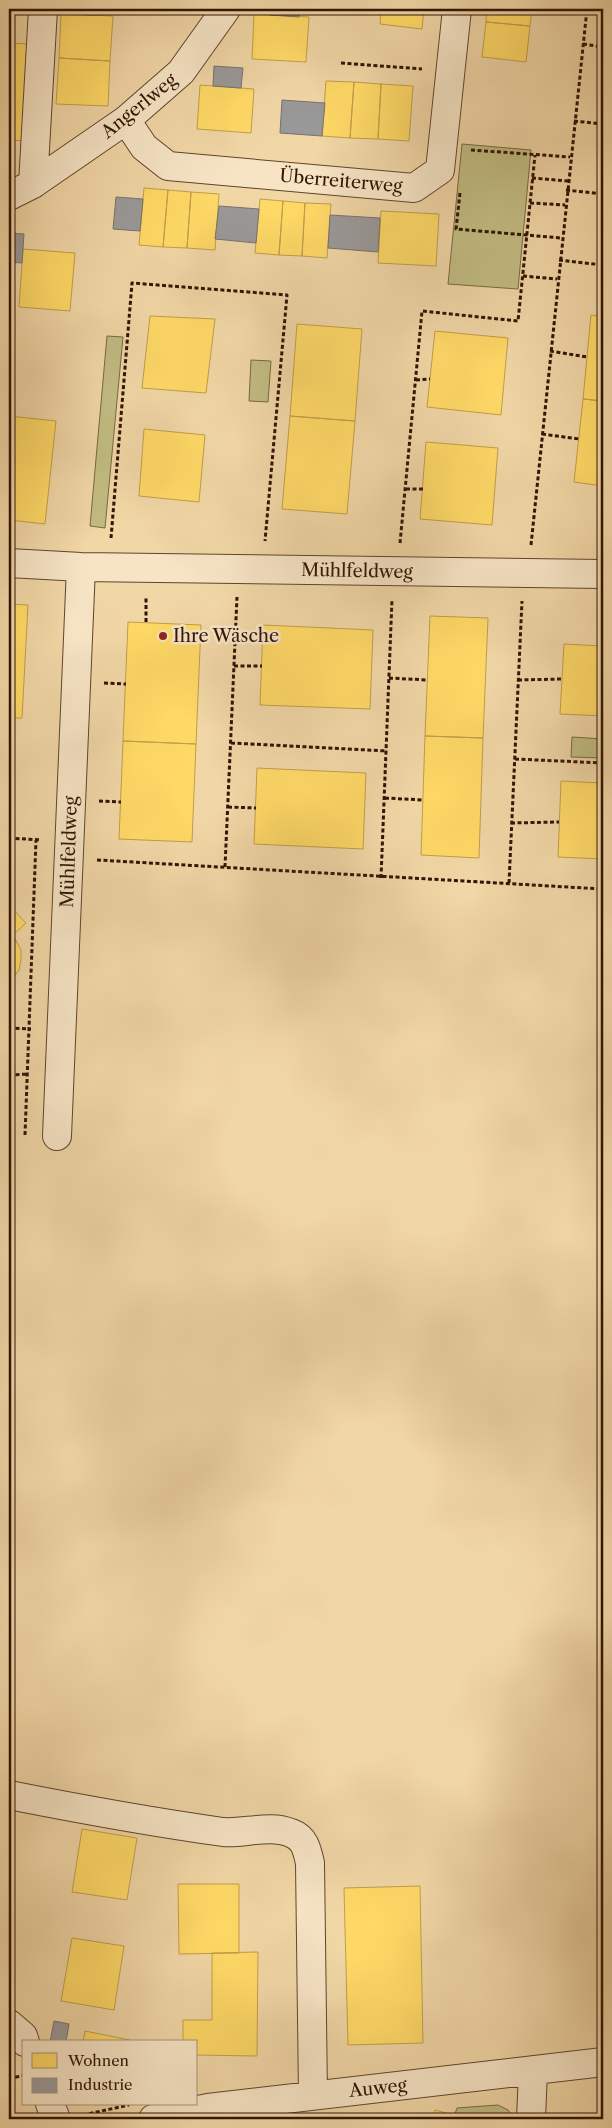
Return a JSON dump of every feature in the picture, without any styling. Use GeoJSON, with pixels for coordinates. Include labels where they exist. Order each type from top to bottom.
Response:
{"type":"FeatureCollection","features":[{"type":"Feature","properties":{"kind":"street"},"geometry":{"type":"LineString","coordinates":[[33,184],[43,9]]}},
{"type":"Feature","properties":{"kind":"street","name":"Angerlweg"},"geometry":{"type":"LineString","coordinates":[[9,196],[33,184],[126,120],[182,72],[226,9]]}},
{"type":"Feature","properties":{"kind":"street","name":"Überreiterweg"},"geometry":{"type":"LineString","coordinates":[[126,120],[144,147],[168,166],[414,188],[440,170],[457,9]]}},
{"type":"Feature","properties":{"kind":"street","name":"Mühlfeldweg"},"geometry":{"type":"LineString","coordinates":[[9,563],[81,567],[603,574]]}},
{"type":"Feature","properties":{"kind":"street","name":"Mühlfeldweg"},"geometry":{"type":"LineString","coordinates":[[57,1136],[81,567]]}},
{"type":"Feature","properties":{"kind":"street"},"geometry":{"type":"LineString","coordinates":[[9,1795],[82,1810],[226,1832],[271,1830],[291,1832],[305,1843],[310,1863],[313,2095]]}},
{"type":"Feature","properties":{"kind":"street"},"geometry":{"type":"LineString","coordinates":[[9,2024],[25,2040]]}},
{"type":"Feature","properties":{"kind":"street","name":"Auweg"},"geometry":{"type":"LineString","coordinates":[[153,2119],[208,2108],[603,2062]]}},
{"type":"Feature","properties":{"kind":"street"},"geometry":{"type":"LineString","coordinates":[[531,2119],[533,2071]]}},
{"type":"Feature","properties":{"kind":"street"},"geometry":{"type":"LineString","coordinates":[[53,2106],[67,2117]]}},
{"type":"Feature","properties":{"kind":"path"},"geometry":{"type":"LineString","coordinates":[[509,883],[522,600],[528,573],[566,190],[587,9]]}},
{"type":"Feature","properties":{"kind":"path"},"geometry":{"type":"LineString","coordinates":[[583,44],[603,47]]}},
{"type":"Feature","properties":{"kind":"path"},"geometry":{"type":"LineString","coordinates":[[341,63],[450,71]]}},
{"type":"Feature","properties":{"kind":"path"},"geometry":{"type":"LineString","coordinates":[[574,121],[603,124]]}},
{"type":"Feature","properties":{"kind":"path"},"geometry":{"type":"LineString","coordinates":[[464,150],[570,157]]}},
{"type":"Feature","properties":{"kind":"path"},"geometry":{"type":"LineString","coordinates":[[400,544],[422,312],[518,320],[535,155]]}},
{"type":"Feature","properties":{"kind":"path"},"geometry":{"type":"LineString","coordinates":[[532,178],[568,181]]}},
{"type":"Feature","properties":{"kind":"path"},"geometry":{"type":"LineString","coordinates":[[460,190],[456,229],[561,238]]}},
{"type":"Feature","properties":{"kind":"path"},"geometry":{"type":"LineString","coordinates":[[566,190],[603,194]]}},
{"type":"Feature","properties":{"kind":"path"},"geometry":{"type":"LineString","coordinates":[[530,203],[565,205]]}},
{"type":"Feature","properties":{"kind":"path"},"geometry":{"type":"LineString","coordinates":[[559,260],[603,265]]}},
{"type":"Feature","properties":{"kind":"path"},"geometry":{"type":"LineString","coordinates":[[523,276],[557,279]]}},
{"type":"Feature","properties":{"kind":"path"},"geometry":{"type":"LineString","coordinates":[[111,545],[132,283],[287,295],[264,549]]}},
{"type":"Feature","properties":{"kind":"path"},"geometry":{"type":"LineString","coordinates":[[550,351],[587,357]]}},
{"type":"Feature","properties":{"kind":"path"},"geometry":{"type":"LineString","coordinates":[[416,380],[430,379]]}},
{"type":"Feature","properties":{"kind":"path"},"geometry":{"type":"LineString","coordinates":[[542,434],[579,439]]}},
{"type":"Feature","properties":{"kind":"path"},"geometry":{"type":"LineString","coordinates":[[406,489],[423,489]]}},
{"type":"Feature","properties":{"kind":"path"},"geometry":{"type":"LineString","coordinates":[[226,867],[237,592]]}},
{"type":"Feature","properties":{"kind":"path"},"geometry":{"type":"LineString","coordinates":[[381,878],[392,596]]}},
{"type":"Feature","properties":{"kind":"path"},"geometry":{"type":"LineString","coordinates":[[146,603],[146,622]]}},
{"type":"Feature","properties":{"kind":"path"},"geometry":{"type":"LineString","coordinates":[[234,666],[262,666]]}},
{"type":"Feature","properties":{"kind":"path"},"geometry":{"type":"LineString","coordinates":[[389,678],[428,680]]}},
{"type":"Feature","properties":{"kind":"path"},"geometry":{"type":"LineString","coordinates":[[518,680],[562,680]]}},
{"type":"Feature","properties":{"kind":"path"},"geometry":{"type":"LineString","coordinates":[[100,683],[126,684]]}},
{"type":"Feature","properties":{"kind":"path"},"geometry":{"type":"LineString","coordinates":[[231,743],[386,751]]}},
{"type":"Feature","properties":{"kind":"path"},"geometry":{"type":"LineString","coordinates":[[515,759],[603,763]]}},
{"type":"Feature","properties":{"kind":"path"},"geometry":{"type":"LineString","coordinates":[[385,798],[423,800]]}},
{"type":"Feature","properties":{"kind":"path"},"geometry":{"type":"LineString","coordinates":[[95,801],[121,802]]}},
{"type":"Feature","properties":{"kind":"path"},"geometry":{"type":"LineString","coordinates":[[228,808],[256,808]]}},
{"type":"Feature","properties":{"kind":"path"},"geometry":{"type":"LineString","coordinates":[[512,823],[559,822]]}},
{"type":"Feature","properties":{"kind":"path"},"geometry":{"type":"LineString","coordinates":[[25,1135],[36,840]]}},
{"type":"Feature","properties":{"kind":"path"},"geometry":{"type":"LineString","coordinates":[[69,850],[84,860],[603,889]]}},
{"type":"Feature","properties":{"kind":"path"},"geometry":{"type":"LineString","coordinates":[[9,1076],[27,1074]]}},
{"type":"Feature","properties":{"kind":"path"},"geometry":{"type":"LineString","coordinates":[[9,2079],[22,2076]]}},
{"type":"Feature","properties":{"kind":"path"},"geometry":{"type":"LineString","coordinates":[[67,2117],[124,2106]]}},
{"type":"Feature","properties":{"kind":"shaded area"},"geometry":{"type":"Polygon","coordinates":[[[462,144],[531,150],[518,289],[448,284],[462,144]]]}},
{"type":"Feature","properties":{"kind":"shaded area"},"geometry":{"type":"Polygon","coordinates":[[[107,336],[123,337],[105,528],[90,526],[107,336]]]}},
{"type":"Feature","properties":{"kind":"shaded area"},"geometry":{"type":"Polygon","coordinates":[[[251,360],[271,361],[268,402],[249,401],[251,360]]]}},
{"type":"Feature","properties":{"kind":"shaded area"},"geometry":{"type":"Polygon","coordinates":[[[572,737],[603,739],[603,758],[571,757],[572,737]]]}},
{"type":"Feature","properties":{"kind":"shaded area"},"geometry":{"type":"Polygon","coordinates":[[[498,2105],[508,2110],[515,2119],[453,2119],[457,2108],[498,2105]]]}},
{"type":"Feature","properties":{"kind":"building: Wohnen"},"geometry":{"type":"Polygon","coordinates":[[[381,9],[424,9],[422,29],[380,24],[381,9]]]}},
{"type":"Feature","properties":{"kind":"building: Wohnen"},"geometry":{"type":"Polygon","coordinates":[[[487,9],[532,9],[530,26],[486,22],[487,9]]]}},
{"type":"Feature","properties":{"kind":"building: Wohnen"},"geometry":{"type":"Polygon","coordinates":[[[61,14],[113,16],[110,61],[59,58],[61,14]]]}},
{"type":"Feature","properties":{"kind":"building: Wohnen"},"geometry":{"type":"Polygon","coordinates":[[[254,14],[309,17],[306,62],[252,59],[254,14]]]}},
{"type":"Feature","properties":{"kind":"building: Wohnen"},"geometry":{"type":"Polygon","coordinates":[[[486,22],[530,26],[526,62],[482,57],[486,22]]]}},
{"type":"Feature","properties":{"kind":"building: Wohnen"},"geometry":{"type":"Polygon","coordinates":[[[9,43],[31,44],[26,141],[9,140],[9,43]]]}},
{"type":"Feature","properties":{"kind":"building: Wohnen"},"geometry":{"type":"Polygon","coordinates":[[[59,58],[110,61],[108,106],[56,104],[59,58]]]}},
{"type":"Feature","properties":{"kind":"building: Wohnen"},"geometry":{"type":"Polygon","coordinates":[[[326,81],[354,82],[350,138],[322,136],[326,81]]]}},
{"type":"Feature","properties":{"kind":"building: Wohnen"},"geometry":{"type":"Polygon","coordinates":[[[354,82],[381,84],[378,139],[350,138],[354,82]]]}},
{"type":"Feature","properties":{"kind":"building: Wohnen"},"geometry":{"type":"Polygon","coordinates":[[[381,84],[413,86],[409,141],[378,139],[381,84]]]}},
{"type":"Feature","properties":{"kind":"building: Wohnen"},"geometry":{"type":"Polygon","coordinates":[[[200,85],[254,89],[251,133],[197,129],[200,85]]]}},
{"type":"Feature","properties":{"kind":"building: Wohnen"},"geometry":{"type":"Polygon","coordinates":[[[144,188],[168,190],[163,247],[139,245],[144,188]]]}},
{"type":"Feature","properties":{"kind":"building: Wohnen"},"geometry":{"type":"Polygon","coordinates":[[[168,190],[191,192],[187,248],[163,247],[168,190]]]}},
{"type":"Feature","properties":{"kind":"building: Wohnen"},"geometry":{"type":"Polygon","coordinates":[[[191,192],[219,194],[215,250],[187,248],[191,192]]]}},
{"type":"Feature","properties":{"kind":"building: Wohnen"},"geometry":{"type":"Polygon","coordinates":[[[260,199],[283,201],[279,255],[255,253],[260,199]]]}},
{"type":"Feature","properties":{"kind":"building: Wohnen"},"geometry":{"type":"Polygon","coordinates":[[[283,201],[305,203],[302,256],[279,255],[283,201]]]}},
{"type":"Feature","properties":{"kind":"building: Wohnen"},"geometry":{"type":"Polygon","coordinates":[[[305,203],[331,204],[327,258],[302,256],[305,203]]]}},
{"type":"Feature","properties":{"kind":"building: Wohnen"},"geometry":{"type":"Polygon","coordinates":[[[381,211],[439,214],[436,266],[378,263],[381,211]]]}},
{"type":"Feature","properties":{"kind":"building: Wohnen"},"geometry":{"type":"Polygon","coordinates":[[[23,249],[75,253],[70,311],[19,307],[23,249]]]}},
{"type":"Feature","properties":{"kind":"building: Wohnen"},"geometry":{"type":"Polygon","coordinates":[[[591,315],[603,317],[603,401],[583,399],[591,315]]]}},
{"type":"Feature","properties":{"kind":"building: Wohnen"},"geometry":{"type":"Polygon","coordinates":[[[150,316],[215,319],[206,393],[142,388],[150,316]]]}},
{"type":"Feature","properties":{"kind":"building: Wohnen"},"geometry":{"type":"Polygon","coordinates":[[[297,324],[362,329],[355,421],[290,416],[297,324]]]}},
{"type":"Feature","properties":{"kind":"building: Wohnen"},"geometry":{"type":"Polygon","coordinates":[[[435,331],[508,338],[501,415],[427,407],[435,331]]]}},
{"type":"Feature","properties":{"kind":"building: Wohnen"},"geometry":{"type":"Polygon","coordinates":[[[583,399],[603,401],[603,486],[574,482],[583,399]]]}},
{"type":"Feature","properties":{"kind":"building: Wohnen"},"geometry":{"type":"Polygon","coordinates":[[[9,416],[56,421],[45,524],[9,520],[9,416]]]}},
{"type":"Feature","properties":{"kind":"building: Wohnen"},"geometry":{"type":"Polygon","coordinates":[[[290,416],[355,421],[347,514],[282,509],[290,416]]]}},
{"type":"Feature","properties":{"kind":"building: Wohnen"},"geometry":{"type":"Polygon","coordinates":[[[144,429],[205,435],[199,502],[139,496],[144,429]]]}},
{"type":"Feature","properties":{"kind":"building: Wohnen"},"geometry":{"type":"Polygon","coordinates":[[[426,442],[498,448],[492,525],[420,519],[426,442]]]}},
{"type":"Feature","properties":{"kind":"building: Wohnen"},"geometry":{"type":"Polygon","coordinates":[[[9,604],[28,605],[22,718],[9,718],[9,604]]]}},
{"type":"Feature","properties":{"kind":"building: Wohnen"},"geometry":{"type":"Polygon","coordinates":[[[430,616],[488,618],[483,738],[425,736],[430,616]]]}},
{"type":"Feature","properties":{"kind":"building: Wohnen"},"geometry":{"type":"Polygon","coordinates":[[[128,622],[201,625],[196,744],[123,741],[128,622]]]}},
{"type":"Feature","properties":{"kind":"building: Wohnen"},"geometry":{"type":"Polygon","coordinates":[[[263,625],[373,630],[370,709],[260,705],[263,625]]]}},
{"type":"Feature","properties":{"kind":"building: Wohnen"},"geometry":{"type":"Polygon","coordinates":[[[564,644],[603,646],[603,716],[560,714],[564,644]]]}},
{"type":"Feature","properties":{"kind":"building: Wohnen"},"geometry":{"type":"Polygon","coordinates":[[[425,736],[483,738],[479,858],[421,855],[425,736]]]}},
{"type":"Feature","properties":{"kind":"building: Wohnen"},"geometry":{"type":"Polygon","coordinates":[[[123,741],[196,744],[192,842],[119,839],[123,741]]]}},
{"type":"Feature","properties":{"kind":"building: Wohnen"},"geometry":{"type":"Polygon","coordinates":[[[257,768],[366,773],[363,849],[254,844],[257,768]]]}},
{"type":"Feature","properties":{"kind":"building: Wohnen"},"geometry":{"type":"Polygon","coordinates":[[[561,781],[603,783],[603,859],[558,857],[561,781]]]}},
{"type":"Feature","properties":{"kind":"building: Wohnen"},"geometry":{"type":"Polygon","coordinates":[[[9,905],[26,923],[13,935],[21,950],[21,960],[19,970],[9,983],[9,905]]]}},
{"type":"Feature","properties":{"kind":"building: Wohnen"},"geometry":{"type":"Polygon","coordinates":[[[82,1829],[137,1838],[127,1900],[72,1892],[82,1829]]]}},
{"type":"Feature","properties":{"kind":"building: Wohnen"},"geometry":{"type":"Polygon","coordinates":[[[178,1884],[239,1884],[239,1953],[179,1954],[178,1884]]]}},
{"type":"Feature","properties":{"kind":"building: Wohnen"},"geometry":{"type":"Polygon","coordinates":[[[420,1886],[423,2043],[348,2045],[344,1888],[420,1886]]]}},
{"type":"Feature","properties":{"kind":"building: Wohnen"},"geometry":{"type":"Polygon","coordinates":[[[72,1938],[124,1946],[114,2010],[61,2001],[72,1938]]]}},
{"type":"Feature","properties":{"kind":"building: Wohnen"},"geometry":{"type":"Polygon","coordinates":[[[258,1952],[257,2056],[198,2055],[198,2040],[183,2040],[183,2020],[212,2020],[212,1953],[258,1952]]]}},
{"type":"Feature","properties":{"kind":"building: Wohnen"},"geometry":{"type":"Polygon","coordinates":[[[85,2031],[130,2040],[83,2040],[85,2031]]]}},
{"type":"Feature","properties":{"kind":"building: Wohnen"},"geometry":{"type":"Polygon","coordinates":[[[435,2110],[454,2115],[453,2119],[433,2119],[435,2110]]]}},
{"type":"Feature","properties":{"kind":"building: Industrie"},"geometry":{"type":"Polygon","coordinates":[[[70,9],[96,9],[95,15],[70,14],[70,9]]]}},
{"type":"Feature","properties":{"kind":"building: Industrie"},"geometry":{"type":"Polygon","coordinates":[[[270,9],[300,9],[299,17],[270,15],[270,9]]]}},
{"type":"Feature","properties":{"kind":"building: Industrie"},"geometry":{"type":"Polygon","coordinates":[[[214,66],[243,68],[241,88],[213,86],[214,66]]]}},
{"type":"Feature","properties":{"kind":"building: Industrie"},"geometry":{"type":"Polygon","coordinates":[[[282,100],[325,103],[322,136],[280,133],[282,100]]]}},
{"type":"Feature","properties":{"kind":"building: Industrie"},"geometry":{"type":"Polygon","coordinates":[[[116,197],[143,199],[140,231],[113,229],[116,197]]]}},
{"type":"Feature","properties":{"kind":"building: Industrie"},"geometry":{"type":"Polygon","coordinates":[[[219,206],[259,209],[256,243],[215,239],[219,206]]]}},
{"type":"Feature","properties":{"kind":"building: Industrie"},"geometry":{"type":"Polygon","coordinates":[[[330,215],[380,218],[378,252],[328,248],[330,215]]]}},
{"type":"Feature","properties":{"kind":"building: Industrie"},"geometry":{"type":"Polygon","coordinates":[[[9,233],[24,234],[22,263],[9,262],[9,233]]]}},
{"type":"Feature","properties":{"kind":"building: Industrie"},"geometry":{"type":"Polygon","coordinates":[[[54,2021],[69,2024],[66,2040],[50,2040],[54,2021]]]}},
{"type":"Feature","properties":{"kind":"place","name":"Ihre Wäsche"},"geometry":{"type":"Point","coordinates":[163,636]}}]}
